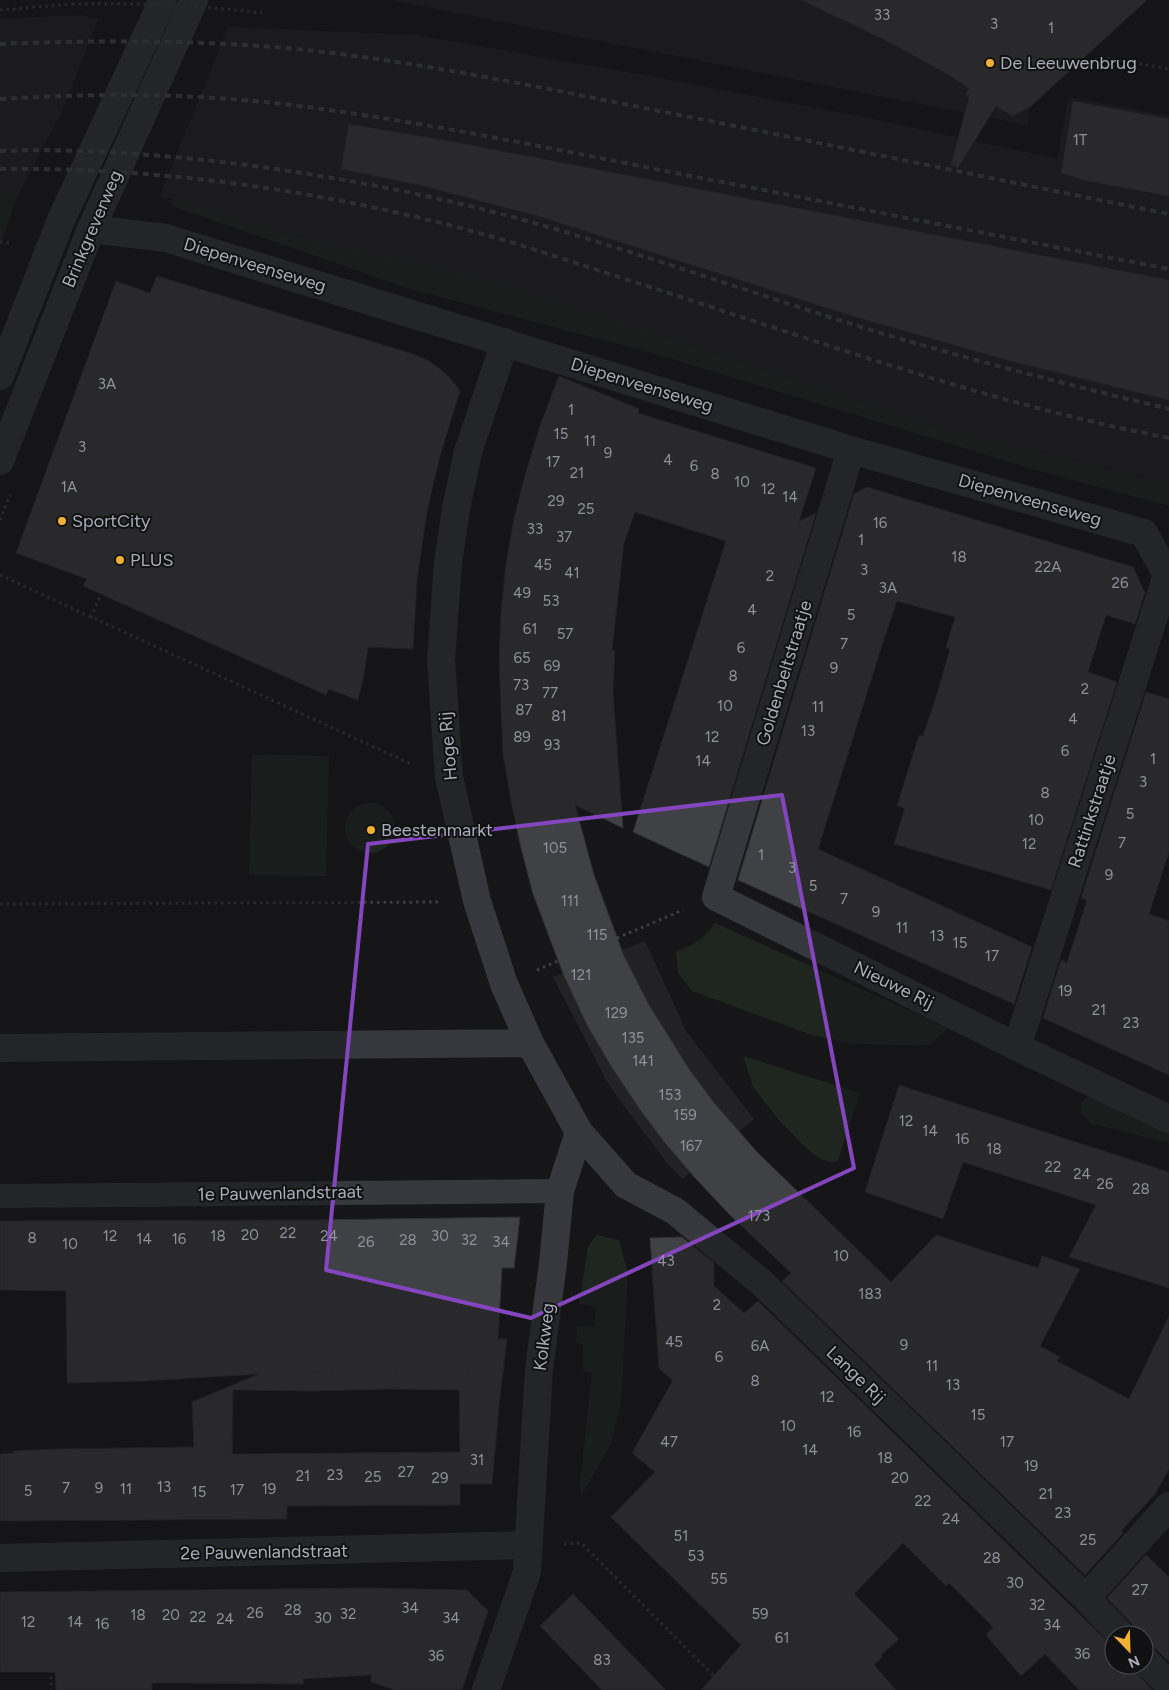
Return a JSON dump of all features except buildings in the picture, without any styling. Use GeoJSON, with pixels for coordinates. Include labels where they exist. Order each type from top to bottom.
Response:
{"type":"FeatureCollection","features":[{"type":"Feature","properties":{"kind":"street","name":"Brinkgreverweg"},"geometry":{"type":"LineString","coordinates":[[0,376],[61,220],[163,0]]}},
{"type":"Feature","properties":{"kind":"street","name":"Brinkgreverweg"},"geometry":{"type":"LineString","coordinates":[[0,461],[100,230],[194,0]]}},
{"type":"Feature","properties":{"kind":"street","name":"Diepenveenseweg"},"geometry":{"type":"LineString","coordinates":[[100,230],[166,238],[851,450],[1144,533],[1168,575]]}},
{"type":"Feature","properties":{"kind":"street","name":"Hoge Rij"},"geometry":{"type":"LineString","coordinates":[[505,342],[468,452],[456,509],[448,563],[441,660],[449,777],[478,901],[504,984],[530,1043],[579,1132]]}},
{"type":"Feature","properties":{"kind":"street","name":"Goldenbeltstraatje"},"geometry":{"type":"LineString","coordinates":[[716,897],[851,450]]}},
{"type":"Feature","properties":{"kind":"street","name":"Rattinkstraatje"},"geometry":{"type":"LineString","coordinates":[[1017,1047],[1168,575]]}},
{"type":"Feature","properties":{"kind":"street","name":"Nieuwe Rij"},"geometry":{"type":"LineString","coordinates":[[716,897],[1017,1047],[1169,1119]]}},
{"type":"Feature","properties":{"kind":"street"},"geometry":{"type":"LineString","coordinates":[[0,1048],[530,1043]]}},
{"type":"Feature","properties":{"kind":"street","name":"Kolkweg"},"geometry":{"type":"LineString","coordinates":[[486,1690],[527,1572],[539,1369],[560,1191],[579,1132]]}},
{"type":"Feature","properties":{"kind":"street","name":"Lange Rij"},"geometry":{"type":"LineString","coordinates":[[579,1132],[626,1185],[675,1211],[762,1283],[1112,1625]]}},
{"type":"Feature","properties":{"kind":"street","name":"1e Pauwenlandstraat"},"geometry":{"type":"LineString","coordinates":[[0,1196],[560,1191]]}},
{"type":"Feature","properties":{"kind":"street"},"geometry":{"type":"LineString","coordinates":[[1086,1598],[1169,1506]]}},
{"type":"Feature","properties":{"kind":"street","name":"2e Pauwenlandstraat"},"geometry":{"type":"LineString","coordinates":[[0,1558],[528,1545]]}},
{"type":"Feature","properties":{"kind":"street"},"geometry":{"type":"LineString","coordinates":[[1154,1669],[1169,1685]]}},
{"type":"Feature","properties":{"kind":"path"},"geometry":{"type":"LineString","coordinates":[[0,10],[72,4],[166,5],[216,7],[262,13]]}},
{"type":"Feature","properties":{"kind":"path"},"geometry":{"type":"LineString","coordinates":[[1101,56],[1169,69]]}},
{"type":"Feature","properties":{"kind":"path"},"geometry":{"type":"LineString","coordinates":[[0,575],[423,769],[449,777]]}},
{"type":"Feature","properties":{"kind":"path"},"geometry":{"type":"LineString","coordinates":[[91,618],[101,594]]}},
{"type":"Feature","properties":{"kind":"path"},"geometry":{"type":"LineString","coordinates":[[617,938],[716,897]]}},
{"type":"Feature","properties":{"kind":"path"},"geometry":{"type":"LineString","coordinates":[[0,904],[478,901]]}},
{"type":"Feature","properties":{"kind":"path"},"geometry":{"type":"LineString","coordinates":[[284,1373],[539,1369]]}},
{"type":"Feature","properties":{"kind":"path"},"geometry":{"type":"LineString","coordinates":[[528,1545],[581,1543],[728,1690]]}},
{"type":"Feature","properties":{"kind":"path"},"geometry":{"type":"LineString","coordinates":[[50,1557],[51,1690]]}},
{"type":"Feature","properties":{"kind":"highlighted area"},"geometry":{"type":"Polygon","coordinates":[[[782,795],[854,1168],[531,1318],[326,1270],[368,844],[782,795]]]}},
{"type":"Feature","properties":{"kind":"shaded area"},"geometry":{"type":"Polygon","coordinates":[[[391,0],[1131,0],[1031,86],[1027,125],[391,0]]]}},
{"type":"Feature","properties":{"kind":"shaded area"},"geometry":{"type":"Polygon","coordinates":[[[82,15],[98,20],[62,111],[17,198],[0,210],[0,19],[82,15]]]}},
{"type":"Feature","properties":{"kind":"shaded area"},"geometry":{"type":"Polygon","coordinates":[[[228,27],[416,35],[655,77],[873,119],[1057,159],[1069,97],[1169,116],[1169,485],[938,427],[671,338],[298,237],[171,198],[159,198],[228,27]]]}},
{"type":"Feature","properties":{"kind":"shaded area"},"geometry":{"type":"Polygon","coordinates":[[[0,192],[19,192],[0,245],[0,192]]]}},
{"type":"Feature","properties":{"kind":"shaded area"},"geometry":{"type":"Polygon","coordinates":[[[171,198],[298,237],[490,280],[938,427],[1169,485],[1169,506],[1039,471],[652,353],[410,289],[172,206],[171,198]]]}},
{"type":"Feature","properties":{"kind":"shaded area"},"geometry":{"type":"Polygon","coordinates":[[[252,755],[329,756],[326,876],[249,875],[252,755]]]}},
{"type":"Feature","properties":{"kind":"shaded area"},"geometry":{"type":"Polygon","coordinates":[[[365,803],[375,803],[388,810],[395,823],[395,833],[388,846],[375,853],[365,853],[356,849],[349,842],[345,833],[345,823],[349,814],[356,807],[365,803]]]}},
{"type":"Feature","properties":{"kind":"shaded area"},"geometry":{"type":"Polygon","coordinates":[[[715,923],[948,1028],[929,1045],[854,1044],[812,1035],[692,991],[678,973],[676,952],[698,941],[707,934],[715,923]]]}},
{"type":"Feature","properties":{"kind":"shaded area"},"geometry":{"type":"Polygon","coordinates":[[[645,941],[686,1031],[754,1119],[683,1179],[667,1163],[606,1080],[553,977],[645,941]]]}},
{"type":"Feature","properties":{"kind":"shaded area"},"geometry":{"type":"Polygon","coordinates":[[[743,1056],[860,1093],[838,1161],[829,1162],[819,1158],[804,1146],[778,1119],[753,1087],[743,1056]]]}},
{"type":"Feature","properties":{"kind":"shaded area"},"geometry":{"type":"Polygon","coordinates":[[[1091,1093],[1169,1131],[1169,1143],[1090,1123],[1081,1113],[1081,1103],[1091,1093]]]}},
{"type":"Feature","properties":{"kind":"shaded area"},"geometry":{"type":"Polygon","coordinates":[[[596,1235],[619,1240],[628,1274],[621,1403],[611,1444],[581,1496],[580,1483],[592,1372],[583,1371],[583,1345],[576,1343],[577,1326],[594,1327],[596,1306],[579,1304],[588,1247],[596,1235]]]}},
{"type":"Feature","properties":{"kind":"railway"},"geometry":{"type":"LineString","coordinates":[[0,44],[107,41],[215,43],[286,48],[388,61],[539,87],[1169,214]]}},
{"type":"Feature","properties":{"kind":"railway"},"geometry":{"type":"LineString","coordinates":[[0,99],[109,95],[182,96],[255,101],[337,111],[519,142],[1169,269]]}},
{"type":"Feature","properties":{"kind":"railway"},"geometry":{"type":"LineString","coordinates":[[0,151],[93,151],[216,161],[325,177],[441,199],[517,218],[592,240],[928,347],[1169,409]]}},
{"type":"Feature","properties":{"kind":"railway"},"geometry":{"type":"LineString","coordinates":[[0,169],[124,172],[248,185],[309,195],[430,220],[532,249],[882,363],[953,384],[1025,405],[1169,438]]}},
{"type":"Feature","properties":{"kind":"place","name":"De Leeuwenbrug"},"geometry":{"type":"Point","coordinates":[990,63]}},
{"type":"Feature","properties":{"kind":"place","name":"SportCity"},"geometry":{"type":"Point","coordinates":[62,521]}},
{"type":"Feature","properties":{"kind":"place","name":"PLUS"},"geometry":{"type":"Point","coordinates":[120,560]}},
{"type":"Feature","properties":{"kind":"place","name":"Beestenmarkt"},"geometry":{"type":"Point","coordinates":[371,830]}}]}
